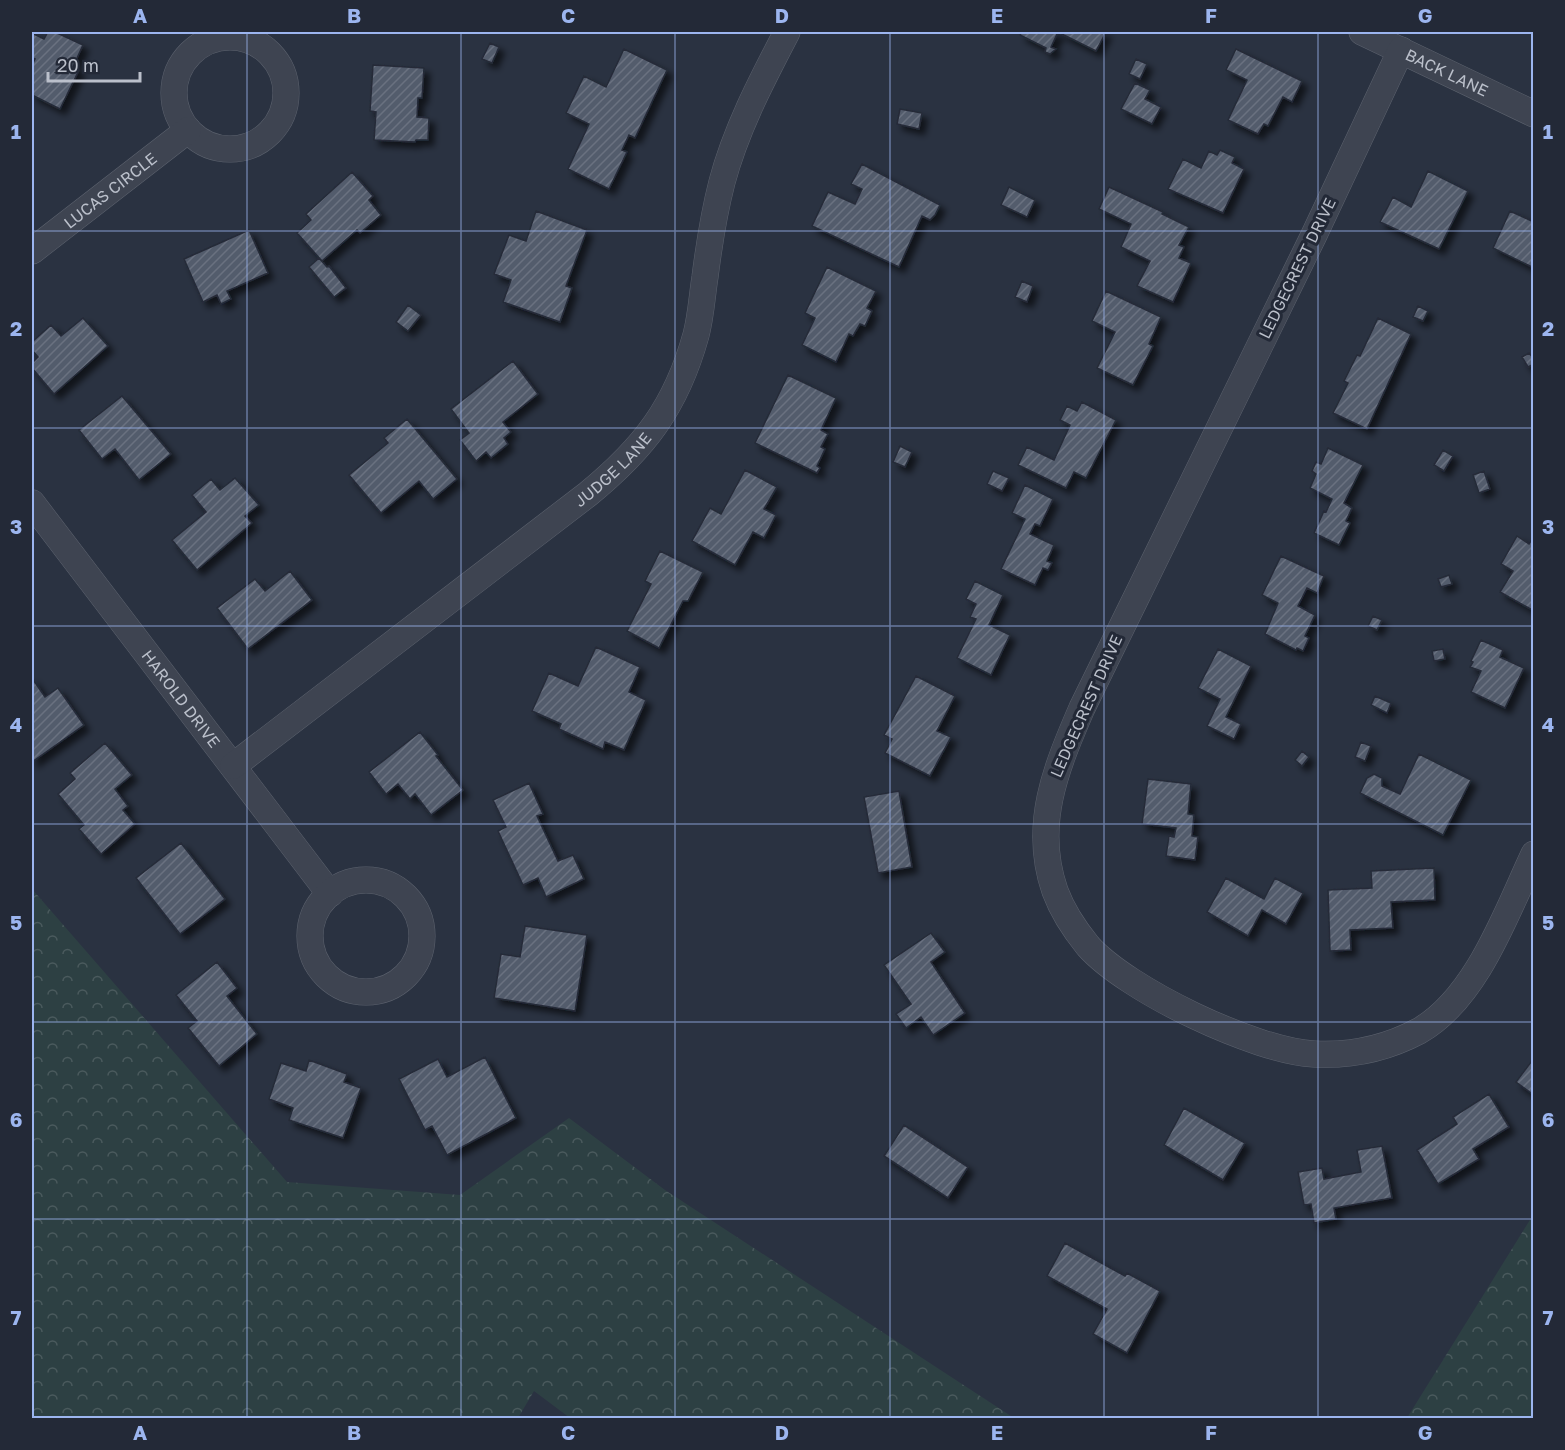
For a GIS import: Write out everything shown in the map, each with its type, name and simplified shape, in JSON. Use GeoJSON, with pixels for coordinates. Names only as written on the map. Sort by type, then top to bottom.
{"type":"FeatureCollection","features":[{"type":"Feature","properties":{"kind":"street","name":"JUDGE LANE"},"geometry":{"type":"LineString","coordinates":[[233,766],[588,494],[621,467],[648,436],[669,404],[683,373],[696,334],[714,216],[732,149],[787,32]]}},
{"type":"Feature","properties":{"kind":"street","name":"BACK LANE"},"geometry":{"type":"LineString","coordinates":[[1362,32],[1533,114]]}},
{"type":"Feature","properties":{"kind":"street"},"geometry":{"type":"LineString","coordinates":[[230,37],[251,41],[269,53],[281,70],[286,91],[279,122],[264,137],[246,147],[225,149],[204,143],[188,130],[177,111],[174,90],[179,70],[191,52],[209,41],[230,37]]}},
{"type":"Feature","properties":{"kind":"street","name":"LEDGECREST DRIVE"},"geometry":{"type":"LineString","coordinates":[[1401,50],[1314,235],[1082,708],[1052,783],[1046,822],[1048,860],[1055,891],[1068,918],[1088,946],[1112,967],[1170,1003],[1245,1038],[1278,1049],[1314,1054],[1351,1053],[1386,1045],[1420,1030],[1449,1007],[1472,979],[1533,854]]}},
{"type":"Feature","properties":{"kind":"street","name":"LUCAS CIRCLE"},"geometry":{"type":"LineString","coordinates":[[32,251],[188,130]]}},
{"type":"Feature","properties":{"kind":"street","name":"HAROLD DRIVE"},"geometry":{"type":"LineString","coordinates":[[32,503],[330,894]]}},
{"type":"Feature","properties":{"kind":"street"},"geometry":{"type":"LineString","coordinates":[[361,881],[383,883],[403,894],[417,912],[422,933],[418,956],[406,975],[387,987],[366,992],[344,987],[326,975],[314,956],[310,933],[316,912],[330,894],[339,887],[361,881]]}},
{"type":"Feature","properties":{"kind":"green space"},"geometry":{"type":"Polygon","coordinates":[[[32,889],[287,1182],[460,1195],[569,1118],[665,1190],[1014,1418],[570,1418],[534,1391],[518,1418],[32,1418],[32,889]]]}},
{"type":"Feature","properties":{"kind":"green space"},"geometry":{"type":"Polygon","coordinates":[[[1533,1215],[1533,1418],[1407,1418],[1533,1215]]]}},
{"type":"Feature","properties":{"kind":"building"},"geometry":{"type":"Polygon","coordinates":[[[48,32],[55,32],[83,45],[73,67],[79,70],[60,109],[32,95],[32,59],[34,61],[35,59],[32,58],[32,33],[44,39],[48,32]]]}},
{"type":"Feature","properties":{"kind":"building"},"geometry":{"type":"Polygon","coordinates":[[[1022,32],[1058,32],[1051,47],[1056,49],[1050,54],[1045,52],[1046,48],[1020,35],[1022,32]]]}},
{"type":"Feature","properties":{"kind":"building"},"geometry":{"type":"Polygon","coordinates":[[[1058,32],[1106,32],[1096,51],[1058,32]]]}},
{"type":"Feature","properties":{"kind":"building"},"geometry":{"type":"Polygon","coordinates":[[[490,43],[499,47],[492,63],[482,59],[490,43]]]}},
{"type":"Feature","properties":{"kind":"building"},"geometry":{"type":"Polygon","coordinates":[[[624,49],[667,70],[635,138],[629,135],[622,150],[627,152],[609,189],[568,169],[589,124],[566,113],[584,76],[606,87],[624,49]]]}},
{"type":"Feature","properties":{"kind":"building"},"geometry":{"type":"Polygon","coordinates":[[[1236,49],[1302,81],[1292,102],[1283,97],[1268,126],[1264,124],[1258,134],[1228,120],[1247,80],[1226,70],[1236,49]]]}},
{"type":"Feature","properties":{"kind":"building"},"geometry":{"type":"Polygon","coordinates":[[[1136,59],[1147,64],[1140,79],[1129,74],[1136,59]]]}},
{"type":"Feature","properties":{"kind":"building"},"geometry":{"type":"Polygon","coordinates":[[[373,65],[424,68],[422,98],[418,98],[417,117],[429,118],[428,140],[416,140],[415,142],[374,140],[376,112],[370,111],[373,65]]]}},
{"type":"Feature","properties":{"kind":"building"},"geometry":{"type":"Polygon","coordinates":[[[1135,83],[1150,90],[1145,99],[1161,107],[1152,124],[1121,109],[1135,83]]]}},
{"type":"Feature","properties":{"kind":"building"},"geometry":{"type":"Polygon","coordinates":[[[900,109],[922,113],[919,129],[897,124],[900,109]]]}},
{"type":"Feature","properties":{"kind":"building"},"geometry":{"type":"Polygon","coordinates":[[[1220,150],[1235,157],[1232,163],[1244,169],[1223,213],[1168,189],[1183,159],[1201,168],[1209,151],[1217,155],[1220,150]]]}},
{"type":"Feature","properties":{"kind":"building"},"geometry":{"type":"Polygon","coordinates":[[[862,164],[940,205],[930,220],[922,216],[899,267],[812,226],[828,192],[855,204],[862,189],[851,184],[862,164]]]}},
{"type":"Feature","properties":{"kind":"building"},"geometry":{"type":"Polygon","coordinates":[[[1428,171],[1468,191],[1439,249],[1380,222],[1393,197],[1411,207],[1428,171]]]}},
{"type":"Feature","properties":{"kind":"building"},"geometry":{"type":"Polygon","coordinates":[[[352,172],[373,196],[369,200],[381,215],[360,233],[357,230],[322,261],[297,233],[311,220],[306,214],[352,172]]]}},
{"type":"Feature","properties":{"kind":"building"},"geometry":{"type":"Polygon","coordinates":[[[1009,187],[1035,200],[1027,217],[1001,205],[1009,187]]]}},
{"type":"Feature","properties":{"kind":"building"},"geometry":{"type":"Polygon","coordinates":[[[1109,187],[1189,227],[1179,245],[1184,247],[1179,258],[1191,263],[1173,302],[1137,286],[1150,261],[1121,247],[1131,224],[1099,209],[1109,187]]]}},
{"type":"Feature","properties":{"kind":"building"},"geometry":{"type":"Polygon","coordinates":[[[536,211],[587,230],[566,286],[572,288],[560,322],[503,302],[511,280],[494,274],[509,235],[526,241],[536,211]]]}},
{"type":"Feature","properties":{"kind":"building"},"geometry":{"type":"Polygon","coordinates":[[[1510,211],[1534,222],[1532,267],[1493,248],[1510,211]]]}},
{"type":"Feature","properties":{"kind":"building"},"geometry":{"type":"Polygon","coordinates":[[[249,230],[268,273],[227,291],[231,299],[221,304],[217,295],[203,302],[184,259],[249,230]]]}},
{"type":"Feature","properties":{"kind":"building"},"geometry":{"type":"Polygon","coordinates":[[[319,258],[327,267],[329,266],[346,288],[334,297],[309,267],[319,258]]]}},
{"type":"Feature","properties":{"kind":"building"},"geometry":{"type":"Polygon","coordinates":[[[827,267],[876,291],[867,308],[872,311],[865,326],[860,324],[853,336],[849,334],[836,362],[802,345],[815,318],[805,313],[827,267]]]}},
{"type":"Feature","properties":{"kind":"building"},"geometry":{"type":"Polygon","coordinates":[[[1022,281],[1033,286],[1027,302],[1015,297],[1022,281]]]}},
{"type":"Feature","properties":{"kind":"building"},"geometry":{"type":"Polygon","coordinates":[[[1106,291],[1161,317],[1149,344],[1153,346],[1133,385],[1097,368],[1115,332],[1092,321],[1106,291]]]}},
{"type":"Feature","properties":{"kind":"building"},"geometry":{"type":"Polygon","coordinates":[[[408,305],[421,315],[408,331],[396,322],[408,305]]]}},
{"type":"Feature","properties":{"kind":"building"},"geometry":{"type":"Polygon","coordinates":[[[1418,306],[1428,311],[1423,321],[1413,317],[1418,306]]]}},
{"type":"Feature","properties":{"kind":"building"},"geometry":{"type":"Polygon","coordinates":[[[83,318],[108,346],[54,394],[32,368],[32,363],[38,357],[32,350],[32,342],[51,325],[61,336],[83,318]]]}},
{"type":"Feature","properties":{"kind":"building"},"geometry":{"type":"Polygon","coordinates":[[[1378,318],[1411,334],[1367,429],[1333,413],[1348,383],[1344,381],[1357,355],[1360,356],[1378,318]]]}},
{"type":"Feature","properties":{"kind":"building"},"geometry":{"type":"Polygon","coordinates":[[[1529,353],[1534,359],[1534,364],[1528,367],[1522,357],[1529,353]]]}},
{"type":"Feature","properties":{"kind":"building"},"geometry":{"type":"Polygon","coordinates":[[[513,361],[538,394],[503,422],[511,432],[504,438],[508,444],[491,458],[486,452],[476,461],[460,440],[469,433],[451,409],[513,361]]]}},
{"type":"Feature","properties":{"kind":"building"},"geometry":{"type":"Polygon","coordinates":[[[788,375],[836,398],[821,430],[828,434],[821,447],[825,449],[817,466],[820,468],[817,473],[755,443],[788,375]]]}},
{"type":"Feature","properties":{"kind":"building"},"geometry":{"type":"Polygon","coordinates":[[[122,396],[171,454],[139,480],[115,449],[102,459],[79,430],[122,396]]]}},
{"type":"Feature","properties":{"kind":"building"},"geometry":{"type":"Polygon","coordinates":[[[1082,402],[1116,420],[1086,478],[1074,472],[1066,488],[1018,465],[1027,447],[1054,460],[1070,425],[1060,420],[1067,406],[1077,411],[1082,402]]]}},
{"type":"Feature","properties":{"kind":"building"},"geometry":{"type":"Polygon","coordinates":[[[407,419],[457,479],[433,499],[419,481],[381,513],[349,475],[388,443],[384,438],[407,419]]]}},
{"type":"Feature","properties":{"kind":"building"},"geometry":{"type":"Polygon","coordinates":[[[900,446],[912,452],[905,467],[893,462],[900,446]]]}},
{"type":"Feature","properties":{"kind":"building"},"geometry":{"type":"Polygon","coordinates":[[[1328,448],[1363,465],[1344,503],[1352,508],[1346,521],[1350,523],[1339,545],[1314,533],[1332,499],[1310,488],[1316,474],[1312,471],[1316,462],[1321,464],[1328,448]]]}},
{"type":"Feature","properties":{"kind":"building"},"geometry":{"type":"Polygon","coordinates":[[[1443,450],[1453,456],[1444,471],[1434,465],[1443,450]]]}},
{"type":"Feature","properties":{"kind":"building"},"geometry":{"type":"Polygon","coordinates":[[[745,470],[777,487],[764,509],[776,515],[764,538],[753,532],[735,565],[692,541],[710,508],[721,514],[745,470]]]}},
{"type":"Feature","properties":{"kind":"building"},"geometry":{"type":"Polygon","coordinates":[[[993,471],[1009,478],[1002,491],[987,484],[993,471]]]}},
{"type":"Feature","properties":{"kind":"building"},"geometry":{"type":"Polygon","coordinates":[[[1484,471],[1490,489],[1479,493],[1473,475],[1484,471]]]}},
{"type":"Feature","properties":{"kind":"building"},"geometry":{"type":"Polygon","coordinates":[[[235,478],[259,505],[245,516],[252,523],[197,570],[172,540],[206,512],[192,495],[211,479],[220,490],[235,478]]]}},
{"type":"Feature","properties":{"kind":"building"},"geometry":{"type":"Polygon","coordinates":[[[1025,485],[1053,499],[1040,526],[1035,524],[1030,534],[1054,545],[1047,561],[1052,563],[1048,570],[1043,568],[1035,585],[1001,569],[1025,519],[1012,513],[1025,485]]]}},
{"type":"Feature","properties":{"kind":"building"},"geometry":{"type":"Polygon","coordinates":[[[1517,536],[1529,544],[1534,536],[1534,611],[1500,592],[1513,571],[1501,564],[1517,536]]]}},
{"type":"Feature","properties":{"kind":"building"},"geometry":{"type":"Polygon","coordinates":[[[660,551],[703,572],[688,601],[683,601],[659,648],[627,631],[651,584],[645,581],[660,551]]]}},
{"type":"Feature","properties":{"kind":"building"},"geometry":{"type":"Polygon","coordinates":[[[1281,556],[1324,576],[1317,593],[1307,588],[1298,606],[1315,615],[1305,636],[1309,638],[1303,651],[1297,648],[1296,650],[1265,634],[1278,603],[1262,595],[1281,556]]]}},
{"type":"Feature","properties":{"kind":"building"},"geometry":{"type":"Polygon","coordinates":[[[290,571],[312,600],[248,649],[217,608],[255,579],[265,591],[290,571]]]}},
{"type":"Feature","properties":{"kind":"building"},"geometry":{"type":"Polygon","coordinates":[[[1449,575],[1452,584],[1441,587],[1438,579],[1449,575]]]}},
{"type":"Feature","properties":{"kind":"building"},"geometry":{"type":"Polygon","coordinates":[[[975,581],[1003,595],[989,625],[1010,635],[991,675],[957,658],[976,619],[970,617],[976,604],[966,599],[975,581]]]}},
{"type":"Feature","properties":{"kind":"building"},"geometry":{"type":"Polygon","coordinates":[[[1373,616],[1382,620],[1377,630],[1368,626],[1373,616]]]}},
{"type":"Feature","properties":{"kind":"building"},"geometry":{"type":"Polygon","coordinates":[[[1481,640],[1503,650],[1500,657],[1524,668],[1505,708],[1471,692],[1481,671],[1470,667],[1473,662],[1471,661],[1481,640]]]}},
{"type":"Feature","properties":{"kind":"building"},"geometry":{"type":"Polygon","coordinates":[[[596,647],[640,667],[629,692],[646,700],[624,750],[605,742],[603,749],[559,729],[561,724],[532,711],[549,673],[578,686],[596,647]]]}},
{"type":"Feature","properties":{"kind":"building"},"geometry":{"type":"Polygon","coordinates":[[[1218,649],[1251,666],[1226,717],[1241,724],[1234,739],[1207,726],[1220,699],[1198,688],[1218,649]]]}},
{"type":"Feature","properties":{"kind":"building"},"geometry":{"type":"Polygon","coordinates":[[[1443,649],[1445,659],[1434,661],[1432,651],[1443,649]]]}},
{"type":"Feature","properties":{"kind":"building"},"geometry":{"type":"Polygon","coordinates":[[[916,676],[955,696],[937,731],[951,737],[930,776],[885,753],[892,739],[884,735],[916,676]]]}},
{"type":"Feature","properties":{"kind":"building"},"geometry":{"type":"Polygon","coordinates":[[[32,678],[45,697],[58,688],[84,725],[32,762],[32,678]]]}},
{"type":"Feature","properties":{"kind":"building"},"geometry":{"type":"Polygon","coordinates":[[[1375,696],[1391,703],[1387,713],[1371,705],[1375,696]]]}},
{"type":"Feature","properties":{"kind":"building"},"geometry":{"type":"Polygon","coordinates":[[[420,732],[463,790],[431,815],[415,794],[410,799],[398,784],[386,794],[369,772],[420,732]]]}},
{"type":"Feature","properties":{"kind":"building"},"geometry":{"type":"Polygon","coordinates":[[[1361,742],[1371,746],[1365,761],[1355,757],[1361,742]]]}},
{"type":"Feature","properties":{"kind":"building"},"geometry":{"type":"Polygon","coordinates":[[[105,743],[132,775],[115,789],[128,806],[123,810],[135,824],[101,854],[79,829],[84,825],[58,794],[75,779],[70,773],[105,743]]]}},
{"type":"Feature","properties":{"kind":"building"},"geometry":{"type":"Polygon","coordinates":[[[1302,751],[1309,757],[1302,766],[1295,760],[1302,751]]]}},
{"type":"Feature","properties":{"kind":"building"},"geometry":{"type":"Polygon","coordinates":[[[1419,754],[1471,780],[1443,835],[1360,793],[1367,778],[1374,774],[1382,778],[1382,786],[1400,794],[1419,754]]]}},
{"type":"Feature","properties":{"kind":"building"},"geometry":{"type":"Polygon","coordinates":[[[1148,779],[1191,784],[1188,814],[1194,815],[1192,836],[1198,837],[1195,860],[1166,856],[1169,836],[1174,837],[1176,828],[1142,824],[1148,779]]]}},
{"type":"Feature","properties":{"kind":"building"},"geometry":{"type":"Polygon","coordinates":[[[529,783],[543,814],[537,816],[558,861],[573,855],[584,879],[546,897],[538,878],[523,885],[498,831],[506,827],[493,800],[529,783]]]}},
{"type":"Feature","properties":{"kind":"building"},"geometry":{"type":"Polygon","coordinates":[[[899,791],[912,867],[878,873],[864,797],[899,791]]]}},
{"type":"Feature","properties":{"kind":"building"},"geometry":{"type":"Polygon","coordinates":[[[181,843],[225,899],[180,934],[136,878],[181,843]]]}},
{"type":"Feature","properties":{"kind":"building"},"geometry":{"type":"Polygon","coordinates":[[[1434,868],[1435,900],[1391,902],[1393,928],[1350,930],[1351,950],[1330,951],[1328,890],[1372,888],[1371,871],[1434,868]]]}},
{"type":"Feature","properties":{"kind":"building"},"geometry":{"type":"Polygon","coordinates":[[[1226,878],[1264,899],[1275,878],[1303,893],[1286,924],[1262,910],[1248,936],[1207,912],[1226,878]]]}},
{"type":"Feature","properties":{"kind":"building"},"geometry":{"type":"Polygon","coordinates":[[[525,926],[587,935],[575,1011],[494,998],[501,954],[520,957],[525,926]]]}},
{"type":"Feature","properties":{"kind":"building"},"geometry":{"type":"Polygon","coordinates":[[[931,933],[945,952],[931,962],[965,1013],[933,1035],[921,1017],[906,1028],[896,1014],[911,1004],[884,965],[931,933]]]}},
{"type":"Feature","properties":{"kind":"building"},"geometry":{"type":"Polygon","coordinates":[[[217,962],[237,988],[227,996],[257,1034],[219,1066],[188,1028],[197,1021],[176,995],[217,962]]]}},
{"type":"Feature","properties":{"kind":"building"},"geometry":{"type":"Polygon","coordinates":[[[485,1057],[516,1118],[447,1155],[432,1126],[425,1130],[399,1079],[438,1059],[447,1077],[485,1057]]]}},
{"type":"Feature","properties":{"kind":"building"},"geometry":{"type":"Polygon","coordinates":[[[1534,1058],[1534,1095],[1516,1082],[1534,1058]]]}},
{"type":"Feature","properties":{"kind":"building"},"geometry":{"type":"Polygon","coordinates":[[[309,1060],[347,1074],[344,1082],[361,1088],[343,1138],[289,1120],[293,1108],[269,1099],[281,1063],[306,1071],[309,1060]]]}},
{"type":"Feature","properties":{"kind":"building"},"geometry":{"type":"Polygon","coordinates":[[[1489,1094],[1509,1127],[1473,1149],[1479,1159],[1438,1184],[1417,1150],[1457,1124],[1453,1117],[1489,1094]]]}},
{"type":"Feature","properties":{"kind":"building"},"geometry":{"type":"Polygon","coordinates":[[[1184,1108],[1245,1143],[1223,1180],[1164,1145],[1184,1108]]]}},
{"type":"Feature","properties":{"kind":"building"},"geometry":{"type":"Polygon","coordinates":[[[904,1125],[968,1167],[948,1198],[884,1156],[904,1125]]]}},
{"type":"Feature","properties":{"kind":"building"},"geometry":{"type":"Polygon","coordinates":[[[1382,1146],[1392,1198],[1334,1208],[1336,1219],[1314,1223],[1311,1204],[1304,1205],[1298,1172],[1322,1168],[1324,1179],[1361,1172],[1357,1150],[1382,1146]]]}},
{"type":"Feature","properties":{"kind":"building"},"geometry":{"type":"Polygon","coordinates":[[[1065,1243],[1125,1276],[1127,1273],[1160,1291],[1127,1353],[1093,1334],[1107,1309],[1047,1276],[1065,1243]]]}}]}
